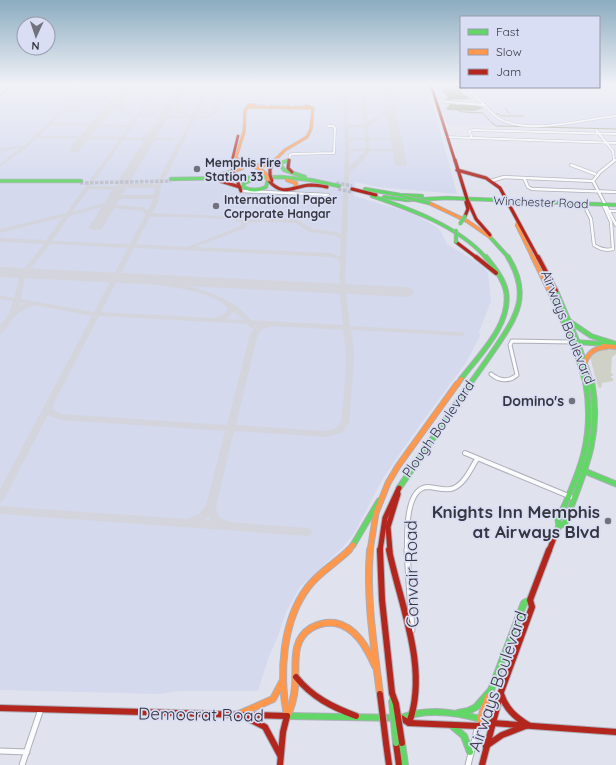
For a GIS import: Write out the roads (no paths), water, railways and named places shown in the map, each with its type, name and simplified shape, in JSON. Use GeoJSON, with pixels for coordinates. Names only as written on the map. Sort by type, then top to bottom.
{"type":"FeatureCollection","features":[{"type":"Feature","properties":{"kind":"main road"},"geometry":{"type":"LineString","coordinates":[[244,121],[245,129],[236,157],[242,163],[263,169],[269,177],[276,188],[280,190],[290,190],[296,186],[296,183],[283,178],[259,179],[247,181],[242,184],[243,187],[251,190],[260,190],[266,187],[269,177],[270,169],[277,159]]}},
{"type":"Feature","properties":{"kind":"main road"},"geometry":{"type":"LineString","coordinates":[[252,165],[267,165],[307,137],[311,129],[312,121]]}},
{"type":"Feature","properties":{"kind":"main road"},"geometry":{"type":"LineString","coordinates":[[441,121],[453,159],[472,211],[476,219],[499,245]]}},
{"type":"Feature","properties":{"kind":"main road"},"geometry":{"type":"LineString","coordinates":[[238,136],[234,172],[240,189]]}},
{"type":"Feature","properties":{"kind":"main road"},"geometry":{"type":"LineString","coordinates":[[277,159],[281,163],[289,160]]}},
{"type":"Feature","properties":{"kind":"main road"},"geometry":{"type":"LineString","coordinates":[[277,159],[278,165],[281,168],[296,174],[338,186]]}},
{"type":"Feature","properties":{"kind":"main road"},"geometry":{"type":"LineString","coordinates":[[453,159],[463,169],[471,172]]}},
{"type":"Feature","properties":{"kind":"main road"},"geometry":{"type":"LineString","coordinates":[[289,160],[288,168],[296,174]]}},
{"type":"Feature","properties":{"kind":"main road"},"geometry":{"type":"LineString","coordinates":[[204,179],[234,172],[242,168],[244,165],[242,163]]}},
{"type":"Feature","properties":{"kind":"main road"},"geometry":{"type":"LineString","coordinates":[[234,172],[242,163]]}},
{"type":"Feature","properties":{"kind":"main road","name":"Airways Boulevard"},"geometry":{"type":"LineString","coordinates":[[457,170],[471,172],[491,181],[500,188],[548,284],[575,343],[594,394],[596,414],[594,436],[574,498],[564,523],[559,526]]}},
{"type":"Feature","properties":{"kind":"main road"},"geometry":{"type":"LineString","coordinates":[[204,179],[227,172],[234,172],[259,179]]}},
{"type":"Feature","properties":{"kind":"main road"},"geometry":{"type":"LineString","coordinates":[[234,172],[248,178],[283,178],[338,186]]}},
{"type":"Feature","properties":{"kind":"main road"},"geometry":{"type":"LineString","coordinates":[[459,176],[462,173],[471,172]]}},
{"type":"Feature","properties":{"kind":"main road"},"geometry":{"type":"LineString","coordinates":[[269,177],[273,187],[281,191],[288,191],[313,185],[338,186]]}},
{"type":"Feature","properties":{"kind":"main road"},"geometry":{"type":"LineString","coordinates":[[171,180],[204,179],[229,183],[240,189]]}},
{"type":"Feature","properties":{"kind":"main road"},"geometry":{"type":"LineString","coordinates":[[0,182],[81,182]]}},
{"type":"Feature","properties":{"kind":"main road"},"geometry":{"type":"LineString","coordinates":[[352,189],[410,196],[447,198]]}},
{"type":"Feature","properties":{"kind":"main road"},"geometry":{"type":"LineString","coordinates":[[352,189],[402,206]]}},
{"type":"Feature","properties":{"kind":"main road","name":"Winchester Road"},"geometry":{"type":"LineString","coordinates":[[352,189],[372,196],[408,201],[467,199]]}},
{"type":"Feature","properties":{"kind":"main road","name":"Winchester Road"},"geometry":{"type":"LineString","coordinates":[[352,189],[398,199],[416,200],[455,198],[616,205]]}},
{"type":"Feature","properties":{"kind":"main road"},"geometry":{"type":"LineString","coordinates":[[455,198],[461,196],[464,190]]}},
{"type":"Feature","properties":{"kind":"main road","name":"Plough Boulevard"},"geometry":{"type":"LineString","coordinates":[[376,191],[429,203],[460,218],[499,245],[515,267],[520,280],[522,292],[519,309],[513,322],[403,479],[390,504],[382,529],[379,548],[386,637],[392,693],[396,704],[399,743]]}},
{"type":"Feature","properties":{"kind":"main road"},"geometry":{"type":"LineString","coordinates":[[372,196],[402,206]]}},
{"type":"Feature","properties":{"kind":"main road"},"geometry":{"type":"LineString","coordinates":[[467,199],[468,209],[456,230],[456,242],[467,253],[486,263],[501,277]]}},
{"type":"Feature","properties":{"kind":"main road"},"geometry":{"type":"LineString","coordinates":[[472,211],[472,203],[485,200]]}},
{"type":"Feature","properties":{"kind":"main road","name":"Plough Boulevard"},"geometry":{"type":"LineString","coordinates":[[389,765],[370,603],[369,562],[375,520],[384,491],[398,467],[499,326],[506,311],[507,298],[506,288],[492,262],[473,246],[427,217],[402,206]]}},
{"type":"Feature","properties":{"kind":"main road","name":"Airways Boulevard"},"geometry":{"type":"LineString","coordinates":[[518,223],[521,224],[553,284],[568,319],[575,343],[585,362],[587,373]]}},
{"type":"Feature","properties":{"kind":"main road"},"geometry":{"type":"LineString","coordinates":[[568,319],[578,329],[591,336],[616,345]]}},
{"type":"Feature","properties":{"kind":"main road"},"geometry":{"type":"LineString","coordinates":[[575,343],[616,345]]}},
{"type":"Feature","properties":{"kind":"main road"},"geometry":{"type":"LineString","coordinates":[[575,343],[608,347]]}},
{"type":"Feature","properties":{"kind":"main road"},"geometry":{"type":"LineString","coordinates":[[585,362],[587,354],[591,351],[616,345]]}},
{"type":"Feature","properties":{"kind":"main road"},"geometry":{"type":"LineString","coordinates":[[582,470],[616,484]]}},
{"type":"Feature","properties":{"kind":"main road","name":"Airways Boulevard"},"geometry":{"type":"LineString","coordinates":[[482,765],[501,692],[532,607],[530,600],[559,526],[558,520],[582,470]]}},
{"type":"Feature","properties":{"kind":"main road"},"geometry":{"type":"LineString","coordinates":[[403,479],[393,508],[388,531],[389,549],[401,592],[412,651]]}},
{"type":"Feature","properties":{"kind":"main road"},"geometry":{"type":"LineString","coordinates":[[287,716],[282,703],[282,681],[288,635],[293,613],[303,594],[316,578],[344,555],[354,543],[384,491]]}},
{"type":"Feature","properties":{"kind":"main road","name":"Airways Boulevard"},"geometry":{"type":"LineString","coordinates":[[478,726],[524,603],[530,600]]}},
{"type":"Feature","properties":{"kind":"main road"},"geometry":{"type":"LineString","coordinates":[[280,765],[280,755],[287,716],[293,704],[296,676],[295,659],[298,641],[305,631],[316,625],[327,623],[338,624],[350,630],[362,640],[370,653],[378,673]]}},
{"type":"Feature","properties":{"kind":"main road","name":"Convair Road"},"geometry":{"type":"LineString","coordinates":[[412,651],[416,706],[415,713]]}},
{"type":"Feature","properties":{"kind":"main road"},"geometry":{"type":"LineString","coordinates":[[296,676],[303,689],[320,701],[359,717]]}},
{"type":"Feature","properties":{"kind":"main road"},"geometry":{"type":"LineString","coordinates":[[239,714],[260,706],[272,699],[282,681]]}},
{"type":"Feature","properties":{"kind":"main road"},"geometry":{"type":"LineString","coordinates":[[451,714],[468,711],[476,707],[491,690]]}},
{"type":"Feature","properties":{"kind":"main road"},"geometry":{"type":"LineString","coordinates":[[501,692],[506,709],[528,725]]}},
{"type":"Feature","properties":{"kind":"main road","name":"Democrat Road"},"geometry":{"type":"LineString","coordinates":[[0,708],[132,713],[401,718],[415,713],[451,714],[481,718],[492,723]]}},
{"type":"Feature","properties":{"kind":"main road"},"geometry":{"type":"LineString","coordinates":[[401,718],[409,723],[415,713]]}},
{"type":"Feature","properties":{"kind":"main road"},"geometry":{"type":"LineString","coordinates":[[239,714],[265,727],[280,755]]}},
{"type":"Feature","properties":{"kind":"main road","name":"Democrat Road"},"geometry":{"type":"LineString","coordinates":[[409,723],[478,726],[492,723],[616,732]]}},
{"type":"Feature","properties":{"kind":"main road"},"geometry":{"type":"LineString","coordinates":[[451,724],[464,735],[469,744],[470,752]]}},
{"type":"Feature","properties":{"kind":"main road"},"geometry":{"type":"LineString","coordinates":[[486,746],[502,735],[528,725]]}},
{"type":"Feature","properties":{"kind":"main road"},"geometry":{"type":"LineString","coordinates":[[399,743],[399,765]]}},
{"type":"Feature","properties":{"kind":"main road"},"geometry":{"type":"LineString","coordinates":[[399,743],[405,765]]}},
{"type":"Feature","properties":{"kind":"street"},"geometry":{"type":"LineString","coordinates":[[506,121],[522,125],[560,124],[577,121]]}},
{"type":"Feature","properties":{"kind":"street"},"geometry":{"type":"LineString","coordinates":[[289,160],[290,155],[293,154],[334,153],[335,127],[328,126]]}},
{"type":"Feature","properties":{"kind":"street"},"geometry":{"type":"LineString","coordinates":[[472,138],[471,130],[616,134]]}},
{"type":"Feature","properties":{"kind":"street"},"geometry":{"type":"LineString","coordinates":[[592,180],[595,174],[615,160],[614,151],[596,130]]}},
{"type":"Feature","properties":{"kind":"street"},"geometry":{"type":"LineString","coordinates":[[525,132],[530,140]]}},
{"type":"Feature","properties":{"kind":"street"},"geometry":{"type":"LineString","coordinates":[[446,137],[616,143]]}},
{"type":"Feature","properties":{"kind":"street"},"geometry":{"type":"LineString","coordinates":[[571,165],[595,174]]}},
{"type":"Feature","properties":{"kind":"street"},"geometry":{"type":"LineString","coordinates":[[491,181],[504,177],[592,180]]}},
{"type":"Feature","properties":{"kind":"street"},"geometry":{"type":"LineString","coordinates":[[524,178],[528,187],[532,189],[616,192]]}},
{"type":"Feature","properties":{"kind":"street"},"geometry":{"type":"LineString","coordinates":[[592,180],[610,211],[616,225]]}},
{"type":"Feature","properties":{"kind":"street"},"geometry":{"type":"LineString","coordinates":[[240,189],[328,195],[328,198]]}},
{"type":"Feature","properties":{"kind":"street"},"geometry":{"type":"LineString","coordinates":[[583,203],[591,219],[594,246],[606,250],[612,250],[611,222],[605,204]]}},
{"type":"Feature","properties":{"kind":"street"},"geometry":{"type":"LineString","coordinates":[[610,211],[616,211]]}},
{"type":"Feature","properties":{"kind":"street"},"geometry":{"type":"LineString","coordinates":[[491,374],[500,379],[514,378],[517,375],[511,348],[512,341],[575,343]]}},
{"type":"Feature","properties":{"kind":"street"},"geometry":{"type":"LineString","coordinates":[[465,453],[574,498]]}},
{"type":"Feature","properties":{"kind":"street","name":"Convair Road"},"geometry":{"type":"LineString","coordinates":[[412,651],[407,539],[408,520],[414,496],[420,489],[429,487],[453,489],[459,485],[477,459]]}},
{"type":"Feature","properties":{"kind":"street"},"geometry":{"type":"LineString","coordinates":[[512,634],[521,639]]}},
{"type":"Feature","properties":{"kind":"street"},"geometry":{"type":"LineString","coordinates":[[22,765],[41,709]]}},
{"type":"Feature","properties":{"kind":"street","name":"Airways Boulevard"},"geometry":{"type":"LineString","coordinates":[[468,765],[470,752],[478,726]]}},
{"type":"Feature","properties":{"kind":"street"},"geometry":{"type":"LineString","coordinates":[[0,751],[27,752]]}},
{"type":"Feature","properties":{"kind":"waterway"},"geometry":{"type":"LineString","coordinates":[[491,122],[496,126],[616,129]]}},
{"type":"Feature","properties":{"kind":"tunnel"},"geometry":{"type":"LineString","coordinates":[[80,183],[171,181]]}},
{"type":"Feature","properties":{"kind":"tunnel"},"geometry":{"type":"LineString","coordinates":[[336,183],[352,186]]}},
{"type":"Feature","properties":{"kind":"tunnel"},"geometry":{"type":"LineString","coordinates":[[338,189],[352,192]]}},
{"type":"Feature","properties":{"kind":"place","name":"Memphis Fire Station 33"},"geometry":{"type":"Point","coordinates":[197,169]}},
{"type":"Feature","properties":{"kind":"place","name":"International Paper Corporate Hangar"},"geometry":{"type":"Point","coordinates":[216,206]}},
{"type":"Feature","properties":{"kind":"place","name":"Domino's"},"geometry":{"type":"Point","coordinates":[572,401]}},
{"type":"Feature","properties":{"kind":"place","name":"Knights Inn Memphis at Airways Blvd"},"geometry":{"type":"Point","coordinates":[608,521]}}]}
